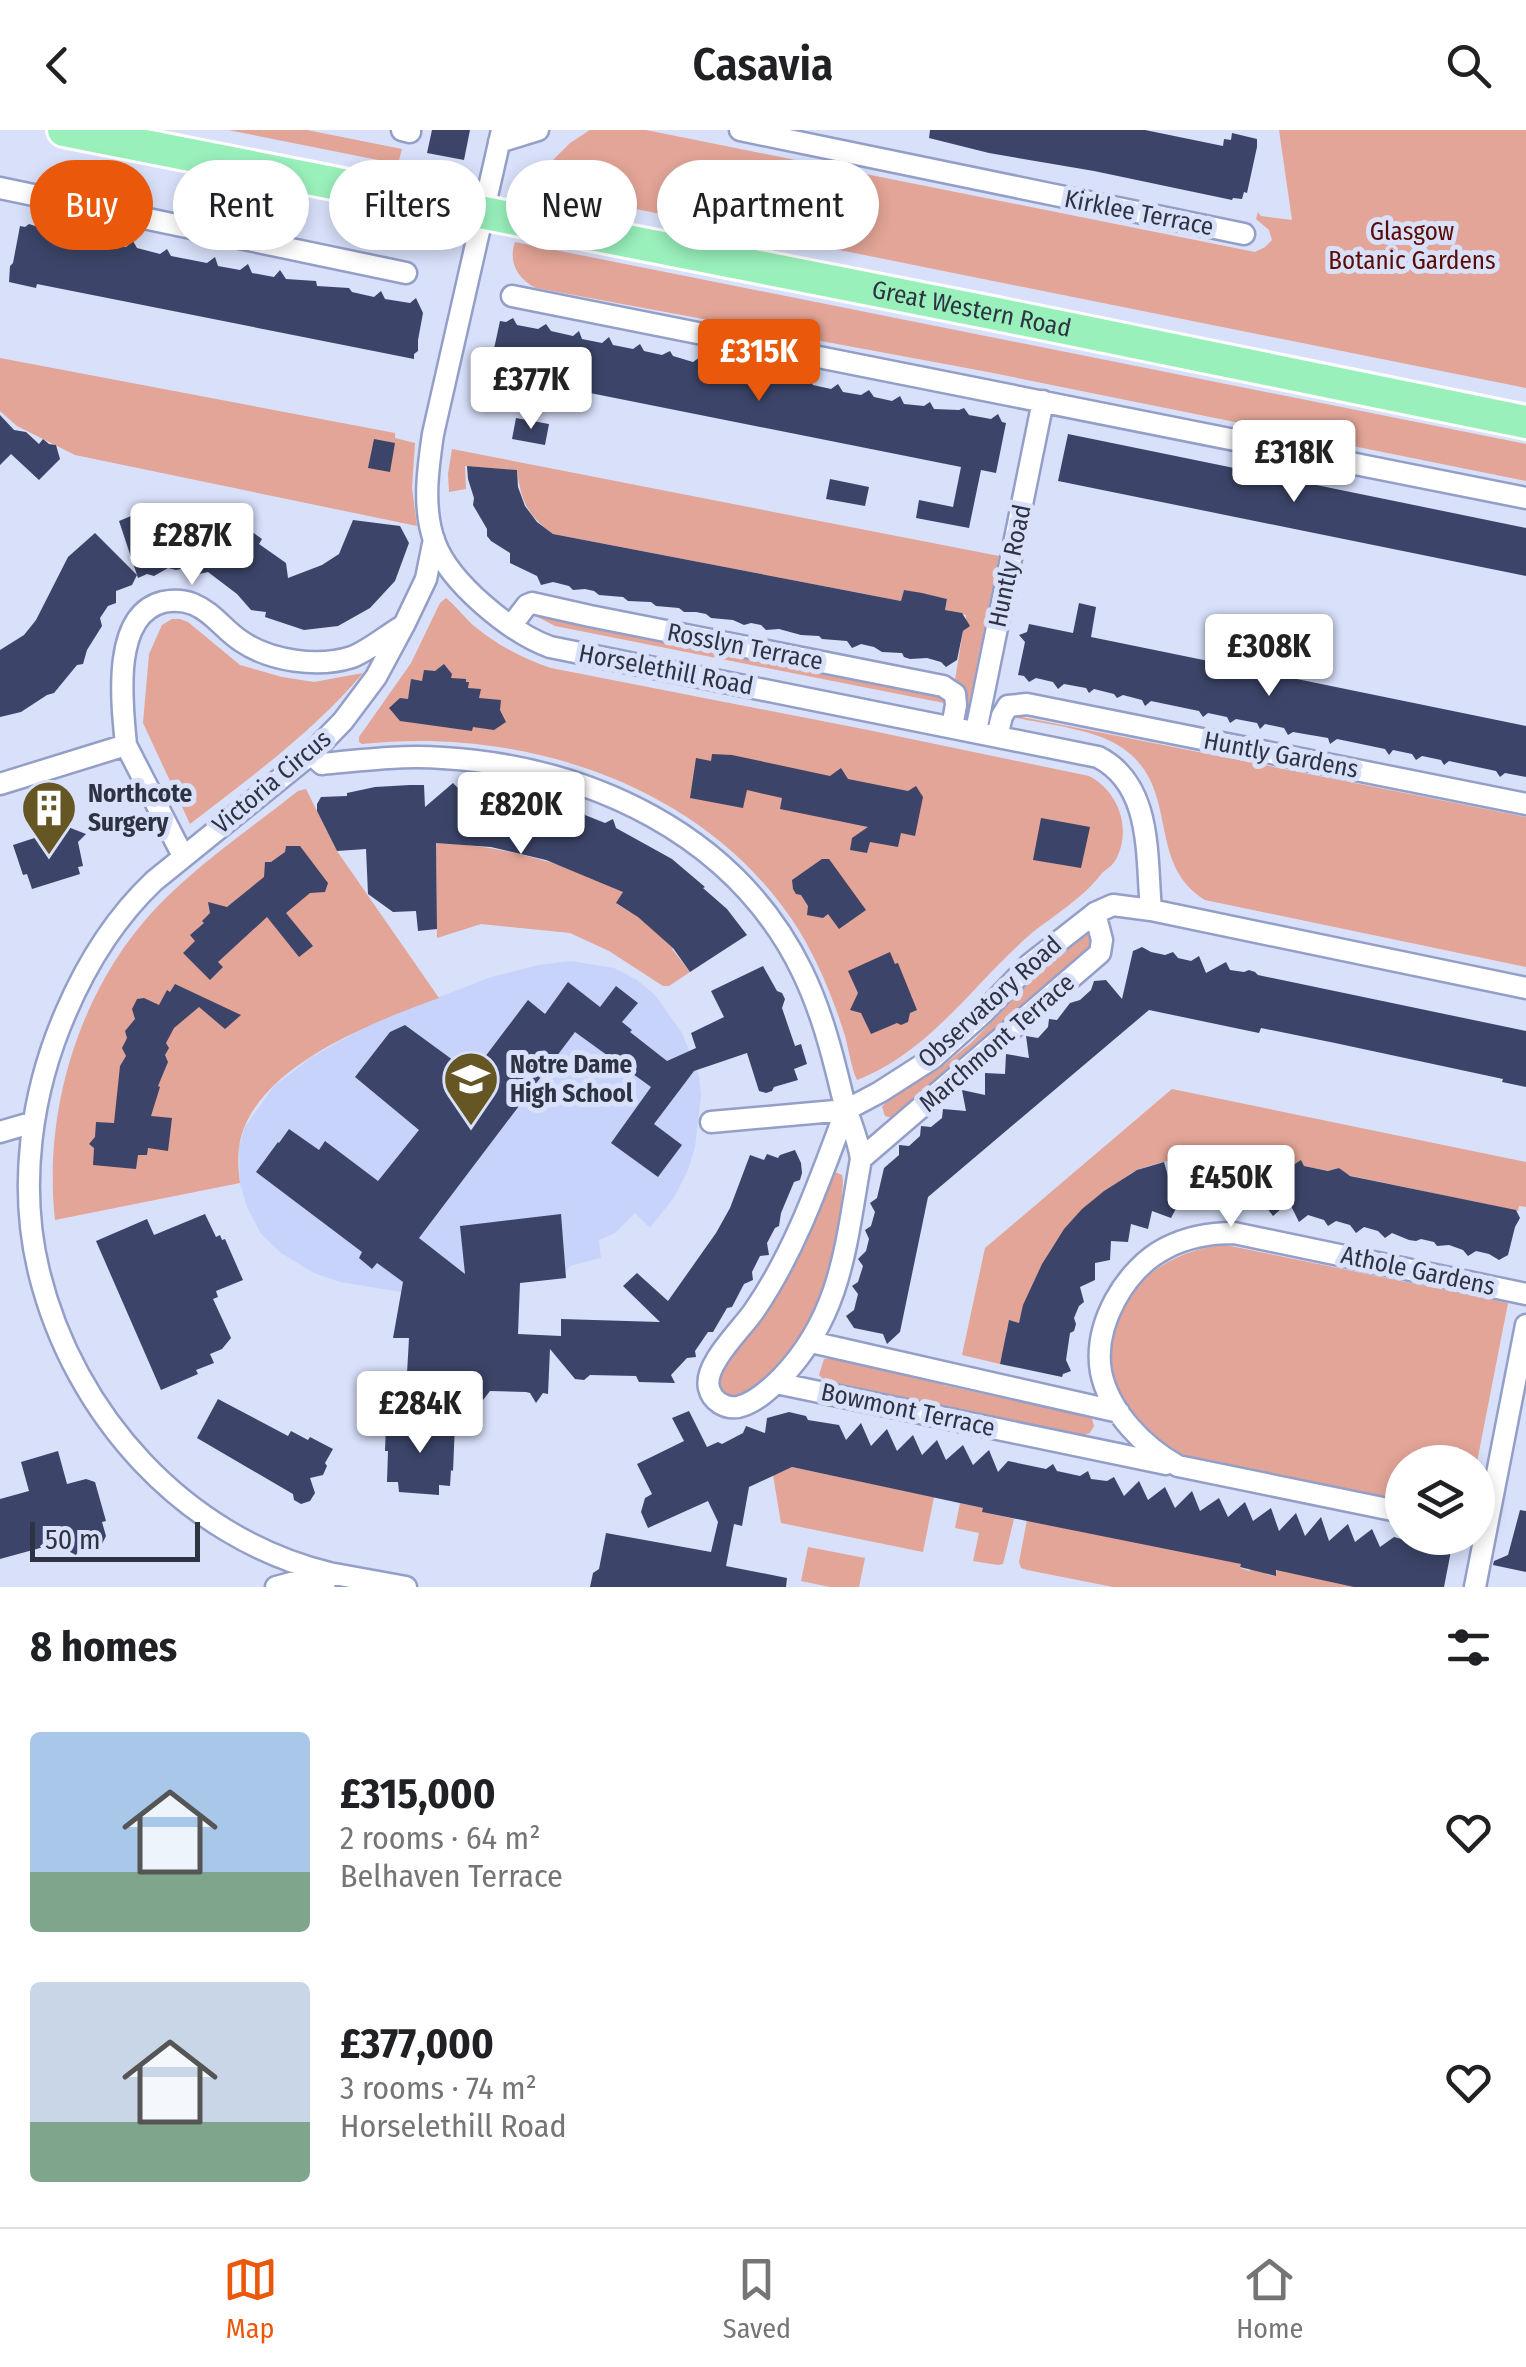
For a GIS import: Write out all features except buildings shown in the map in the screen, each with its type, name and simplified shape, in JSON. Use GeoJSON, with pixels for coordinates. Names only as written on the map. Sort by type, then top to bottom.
{"type":"FeatureCollection","features":[{"type":"Feature","properties":{"kind":"main road","name":"Great Western Road"},"geometry":{"type":"LineString","coordinates":[[64,130],[329,183]]}},
{"type":"Feature","properties":{"kind":"main road","name":"Great Western Road"},"geometry":{"type":"LineString","coordinates":[[486,214],[1526,422]]}},
{"type":"Feature","properties":{"kind":"street"},"geometry":{"type":"LineString","coordinates":[[500,136],[538,130]]}},
{"type":"Feature","properties":{"kind":"street","name":"Kirklee Terrace"},"geometry":{"type":"LineString","coordinates":[[740,130],[1244,234]]}},
{"type":"Feature","properties":{"kind":"street","name":"Horselethill Road"},"geometry":{"type":"LineString","coordinates":[[486,196],[500,136]]}},
{"type":"Feature","properties":{"kind":"street"},"geometry":{"type":"LineString","coordinates":[[0,188],[406,273]]}},
{"type":"Feature","properties":{"kind":"street","name":"Horselethill Road"},"geometry":{"type":"LineString","coordinates":[[474,250],[428,469],[434,539],[451,570],[466,587],[511,626],[556,648],[1098,757],[1124,776],[1133,790],[1143,821],[1150,910]]}},
{"type":"Feature","properties":{"kind":"street"},"geometry":{"type":"LineString","coordinates":[[512,296],[1526,498]]}},
{"type":"Feature","properties":{"kind":"street","name":"Huntly Road"},"geometry":{"type":"LineString","coordinates":[[976,731],[1043,401]]}},
{"type":"Feature","properties":{"kind":"street","name":"Victoria Circus"},"geometry":{"type":"LineString","coordinates":[[406,1587],[339,1582],[263,1551],[184,1502],[138,1458],[91,1396],[60,1336],[38,1269],[29,1203],[34,1122],[50,1050],[101,945],[136,898],[310,754],[343,721],[406,624],[426,579],[434,539]]}},
{"type":"Feature","properties":{"kind":"street"},"geometry":{"type":"LineString","coordinates":[[183,856],[126,745],[122,704],[126,646],[143,611],[170,601],[196,605],[247,645],[264,653],[305,661],[351,657],[406,624]]}},
{"type":"Feature","properties":{"kind":"street","name":"Rosslyn Terrace"},"geometry":{"type":"LineString","coordinates":[[511,626],[532,603],[943,686],[955,694],[952,727]]}},
{"type":"Feature","properties":{"kind":"street","name":"Huntly Gardens"},"geometry":{"type":"LineString","coordinates":[[998,736],[1008,706],[1027,704],[1526,804]]}},
{"type":"Feature","properties":{"kind":"street"},"geometry":{"type":"LineString","coordinates":[[0,784],[126,745]]}},
{"type":"Feature","properties":{"kind":"street"},"geometry":{"type":"LineString","coordinates":[[310,754],[322,764],[422,757],[507,765],[598,789],[675,828],[718,862],[764,910],[787,944],[822,1018],[861,1159],[842,1268],[824,1320],[776,1383],[752,1401],[728,1407],[715,1400],[708,1380],[716,1361],[760,1302],[788,1252],[846,1110]]}},
{"type":"Feature","properties":{"kind":"street"},"geometry":{"type":"LineString","coordinates":[[1095,913],[1113,905],[1150,910],[1526,988]]}},
{"type":"Feature","properties":{"kind":"street","name":"Observatory Road"},"geometry":{"type":"LineString","coordinates":[[711,1122],[846,1110],[880,1092],[933,1058],[1030,964],[1095,913]]}},
{"type":"Feature","properties":{"kind":"street","name":"Marchmont Terrace"},"geometry":{"type":"LineString","coordinates":[[861,1159],[1100,953],[1102,940],[1095,913]]}},
{"type":"Feature","properties":{"kind":"street"},"geometry":{"type":"LineString","coordinates":[[0,1132],[34,1122]]}},
{"type":"Feature","properties":{"kind":"street","name":"Athole Gardens"},"geometry":{"type":"LineString","coordinates":[[1178,1466],[1154,1450],[1118,1412],[1105,1386],[1100,1351],[1112,1308],[1129,1280],[1165,1248],[1194,1238],[1234,1233],[1526,1294]]}},
{"type":"Feature","properties":{"kind":"street"},"geometry":{"type":"LineString","coordinates":[[1495,1468],[1526,1325]]}},
{"type":"Feature","properties":{"kind":"street"},"geometry":{"type":"LineString","coordinates":[[811,1342],[1118,1412]]}},
{"type":"Feature","properties":{"kind":"street","name":"Bowmont Terrace"},"geometry":{"type":"LineString","coordinates":[[776,1383],[1040,1437]]}},
{"type":"Feature","properties":{"kind":"street","name":"Athole Gardens"},"geometry":{"type":"LineString","coordinates":[[1040,1437],[1385,1509]]}},
{"type":"Feature","properties":{"kind":"street"},"geometry":{"type":"LineString","coordinates":[[1476,1587],[1479,1555]]}},
{"type":"Feature","properties":{"kind":"street"},"geometry":{"type":"LineString","coordinates":[[276,1587],[339,1582]]}},
{"type":"Feature","properties":{"kind":"shaded area","name":"Notre Dame High School"},"geometry":{"type":"Polygon","coordinates":[[[571,961],[614,968],[655,995],[682,1033],[699,1076],[701,1095],[695,1147],[688,1170],[675,1196],[650,1228],[635,1213],[615,1233],[599,1240],[601,1258],[570,1266],[566,1278],[401,1292],[340,1282],[314,1273],[281,1253],[261,1234],[240,1183],[239,1147],[245,1127],[274,1086],[312,1057],[370,1024],[491,977],[571,961]]]}},
{"type":"Feature","properties":{"kind":"green space"},"geometry":{"type":"Polygon","coordinates":[[[228,130],[307,130],[402,149],[399,160],[378,160],[228,130]]]}},
{"type":"Feature","properties":{"kind":"green space"},"geometry":{"type":"Polygon","coordinates":[[[590,130],[646,130],[796,160],[657,160],[657,213],[637,209],[637,160],[553,160],[590,130]]]}},
{"type":"Feature","properties":{"kind":"green space","name":"Glasgow Botanic Gardens"},"geometry":{"type":"Polygon","coordinates":[[[1279,130],[1526,130],[1526,388],[839,250],[879,250],[879,177],[1255,252],[1272,240],[1269,230],[1256,219],[1258,212],[1261,216],[1292,220],[1279,130]]]}},
{"type":"Feature","properties":{"kind":"green space"},"geometry":{"type":"Polygon","coordinates":[[[514,250],[555,250],[1526,444],[1526,481],[988,372],[536,288],[516,269],[514,250]]]}},
{"type":"Feature","properties":{"kind":"green space"},"geometry":{"type":"Polygon","coordinates":[[[0,358],[395,433],[395,438],[415,443],[412,488],[417,526],[75,455],[17,426],[0,411],[0,358]]]}},
{"type":"Feature","properties":{"kind":"green space"},"geometry":{"type":"Polygon","coordinates":[[[452,449],[999,556],[968,708],[964,706],[963,688],[955,680],[966,615],[945,610],[947,599],[904,590],[901,601],[553,534],[527,507],[517,470],[465,466],[466,489],[449,492],[452,449]]]}},
{"type":"Feature","properties":{"kind":"green space"},"geometry":{"type":"Polygon","coordinates":[[[446,598],[492,639],[551,668],[1089,776],[1107,790],[1119,810],[1123,832],[1118,855],[1088,889],[1011,952],[930,1033],[884,1067],[857,1080],[831,996],[800,932],[762,881],[717,838],[665,804],[608,776],[548,757],[487,745],[359,742],[411,663],[446,598]]]}},
{"type":"Feature","properties":{"kind":"green space"},"geometry":{"type":"Polygon","coordinates":[[[530,613],[941,694],[949,704],[555,626],[530,613]]]}},
{"type":"Feature","properties":{"kind":"green space"},"geometry":{"type":"Polygon","coordinates":[[[172,619],[188,622],[240,665],[282,677],[314,682],[363,673],[302,734],[190,824],[143,723],[149,654],[162,625],[172,619]]]}},
{"type":"Feature","properties":{"kind":"green space"},"geometry":{"type":"Polygon","coordinates":[[[1012,715],[1526,817],[1526,967],[1205,900],[1186,884],[1175,865],[1158,800],[1137,760],[1116,744],[1093,734],[1012,715]]]}},
{"type":"Feature","properties":{"kind":"green space"},"geometry":{"type":"Polygon","coordinates":[[[306,789],[337,851],[439,998],[384,1019],[324,1049],[272,1088],[253,1111],[241,1137],[240,1183],[55,1220],[55,1136],[61,1095],[87,1014],[106,976],[129,940],[172,892],[243,833],[306,789]]]}},
{"type":"Feature","properties":{"kind":"green space"},"geometry":{"type":"Polygon","coordinates":[[[436,843],[509,852],[626,887],[617,904],[630,912],[640,896],[652,929],[688,937],[672,949],[690,972],[663,986],[609,951],[570,933],[481,924],[437,938],[436,843]]]}},
{"type":"Feature","properties":{"kind":"green space"},"geometry":{"type":"Polygon","coordinates":[[[1091,933],[1093,948],[896,1119],[885,1116],[882,1107],[886,1102],[971,1043],[1043,968],[1084,934],[1091,933]]]}},
{"type":"Feature","properties":{"kind":"green space"},"geometry":{"type":"Polygon","coordinates":[[[1172,1089],[1526,1162],[1526,1207],[1519,1206],[1518,1211],[1347,1175],[1339,1168],[1329,1171],[1269,1157],[1220,1153],[1158,1163],[1135,1171],[1101,1194],[1069,1224],[1035,1280],[1019,1323],[1009,1321],[1006,1332],[1017,1334],[1012,1356],[1002,1355],[1000,1364],[962,1355],[985,1248],[1172,1089]]]}},
{"type":"Feature","properties":{"kind":"green space"},"geometry":{"type":"Polygon","coordinates":[[[835,1172],[842,1175],[843,1181],[837,1237],[814,1315],[783,1360],[746,1391],[728,1397],[719,1388],[719,1376],[766,1310],[835,1172]]]}},
{"type":"Feature","properties":{"kind":"green space"},"geometry":{"type":"Polygon","coordinates":[[[1226,1245],[1508,1303],[1480,1445],[1385,1445],[1385,1497],[1184,1455],[1158,1438],[1123,1401],[1115,1386],[1108,1355],[1111,1332],[1130,1294],[1145,1278],[1163,1265],[1204,1248],[1226,1245]]]}},
{"type":"Feature","properties":{"kind":"green space"},"geometry":{"type":"Polygon","coordinates":[[[834,1358],[1086,1416],[1094,1426],[1083,1435],[825,1381],[819,1375],[824,1359],[834,1358]]]}},
{"type":"Feature","properties":{"kind":"green space"},"geometry":{"type":"Polygon","coordinates":[[[792,1467],[934,1497],[923,1552],[781,1523],[773,1475],[792,1467]]]}},
{"type":"Feature","properties":{"kind":"green space"},"geometry":{"type":"Polygon","coordinates":[[[960,1503],[1014,1519],[1003,1564],[973,1561],[979,1533],[955,1528],[960,1503]]]}},
{"type":"Feature","properties":{"kind":"green space"},"geometry":{"type":"Polygon","coordinates":[[[1027,1520],[1241,1563],[1240,1568],[1250,1571],[1252,1565],[1275,1576],[1277,1570],[1363,1587],[1113,1587],[1027,1570],[1019,1562],[1027,1520]]]}},
{"type":"Feature","properties":{"kind":"green space"},"geometry":{"type":"Polygon","coordinates":[[[808,1547],[865,1558],[859,1587],[801,1581],[808,1547]]]}},
{"type":"Feature","properties":{"kind":"place","name":"Northcote Surgery"},"geometry":{"type":"Point","coordinates":[49,857]}},
{"type":"Feature","properties":{"kind":"place","name":"Notre Dame High School"},"geometry":{"type":"Point","coordinates":[471,1128]}}]}
